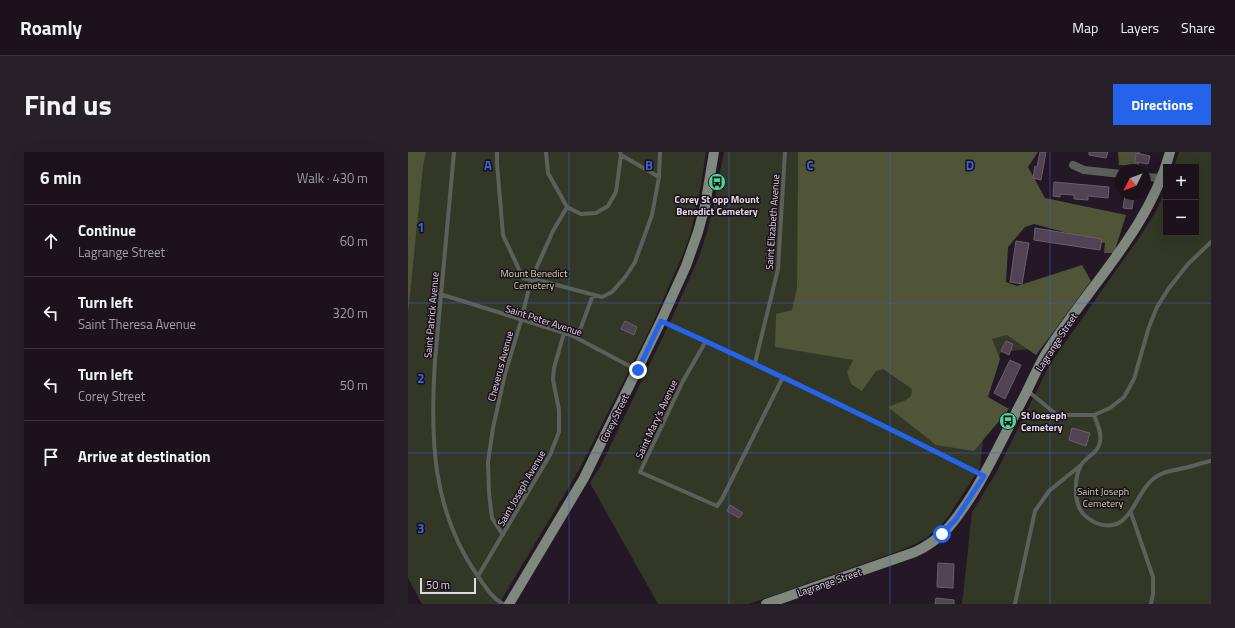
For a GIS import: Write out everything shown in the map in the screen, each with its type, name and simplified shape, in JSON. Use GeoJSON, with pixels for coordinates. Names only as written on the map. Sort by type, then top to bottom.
{"type":"FeatureCollection","features":[{"type":"Feature","properties":{"kind":"main road","name":"Corey Street"},"geometry":{"type":"LineString","coordinates":[[509,604],[584,478],[638,370],[686,266],[697,237],[705,206],[714,152]]}},
{"type":"Feature","properties":{"kind":"main road","name":"Lagrange Street"},"geometry":{"type":"LineString","coordinates":[[766,604],[905,556],[925,547],[950,527],[984,476],[1014,415],[1049,350],[1140,221],[1153,198],[1170,152]]}},
{"type":"Feature","properties":{"kind":"street"},"geometry":{"type":"LineString","coordinates":[[1073,165],[1084,170],[1115,173]]}},
{"type":"Feature","properties":{"kind":"street"},"geometry":{"type":"LineString","coordinates":[[1151,177],[1161,178]]}},
{"type":"Feature","properties":{"kind":"lane","name":"Saint Patrick Avenue"},"geometry":{"type":"LineString","coordinates":[[454,152],[440,294],[433,392],[433,429],[436,466],[442,501],[455,538],[467,561],[492,595],[503,604]]}},
{"type":"Feature","properties":{"kind":"lane"},"geometry":{"type":"LineString","coordinates":[[497,152],[502,235],[523,278],[538,280],[602,297],[612,292],[636,262],[652,215],[659,177],[660,152]]}},
{"type":"Feature","properties":{"kind":"lane"},"geometry":{"type":"LineString","coordinates":[[546,152],[548,173],[567,207],[581,214],[596,213],[608,206],[616,192],[620,154],[659,177]]}},
{"type":"Feature","properties":{"kind":"lane","name":"Saint Elizabeth Avenue"},"geometry":{"type":"LineString","coordinates":[[755,363],[778,269],[785,152]]}},
{"type":"Feature","properties":{"kind":"lane","name":"Cheverus Avenue"},"geometry":{"type":"LineString","coordinates":[[503,535],[492,518],[489,493],[488,462],[493,428],[505,374],[522,320],[531,280],[553,231],[567,207]]}},
{"type":"Feature","properties":{"kind":"lane"},"geometry":{"type":"LineString","coordinates":[[1014,415],[1094,415],[1110,408],[1124,397],[1134,379],[1148,327],[1157,307],[1169,288],[1188,264],[1211,242]]}},
{"type":"Feature","properties":{"kind":"lane","name":"Saint Peter Avenue"},"geometry":{"type":"LineString","coordinates":[[440,294],[564,333],[577,338],[638,370]]}},
{"type":"Feature","properties":{"kind":"lane"},"geometry":{"type":"LineString","coordinates":[[577,338],[593,295]]}},
{"type":"Feature","properties":{"kind":"lane"},"geometry":{"type":"LineString","coordinates":[[661,321],[755,363],[984,476]]}},
{"type":"Feature","properties":{"kind":"lane","name":"Saint Joseph Avenue"},"geometry":{"type":"LineString","coordinates":[[478,576],[550,455],[559,432],[560,410],[553,380],[554,368],[564,333]]}},
{"type":"Feature","properties":{"kind":"lane","name":"Saint Mary's Avenue"},"geometry":{"type":"LineString","coordinates":[[706,341],[682,381],[640,472],[717,506],[722,500],[783,377]]}},
{"type":"Feature","properties":{"kind":"lane"},"geometry":{"type":"LineString","coordinates":[[1027,390],[1057,415]]}},
{"type":"Feature","properties":{"kind":"lane"},"geometry":{"type":"LineString","coordinates":[[1015,604],[1035,511],[1049,491],[1097,450],[1100,442],[1100,434],[1094,415]]}},
{"type":"Feature","properties":{"kind":"lane"},"geometry":{"type":"LineString","coordinates":[[1081,465],[1077,478],[1076,501],[1080,510],[1087,519],[1098,524],[1111,525],[1120,522],[1131,513],[1144,488],[1152,479],[1162,473],[1211,461]]}},
{"type":"Feature","properties":{"kind":"lane"},"geometry":{"type":"LineString","coordinates":[[1131,513],[1153,577],[1153,594],[1151,604]]}},
{"type":"Feature","properties":{"kind":"green space","name":"Mount Benedict Cemetery"},"geometry":{"type":"Polygon","coordinates":[[[408,152],[706,152],[691,232],[684,252],[651,327],[579,470],[499,604],[422,604],[408,578],[408,152]]]}},
{"type":"Feature","properties":{"kind":"green space"},"geometry":{"type":"Polygon","coordinates":[[[408,152],[426,152],[423,166],[408,314],[408,152]]]}},
{"type":"Feature","properties":{"kind":"green space"},"geometry":{"type":"Polygon","coordinates":[[[724,152],[1021,152],[998,310],[1070,307],[1056,329],[1041,348],[1000,353],[999,363],[988,391],[980,468],[948,517],[926,538],[899,551],[749,604],[658,604],[590,483],[601,465],[671,320],[699,257],[713,209],[724,152]]]}},
{"type":"Feature","properties":{"kind":"green space"},"geometry":{"type":"Polygon","coordinates":[[[798,152],[1038,152],[1028,167],[1045,198],[1126,215],[1114,253],[1104,253],[1105,243],[1034,224],[1025,227],[1008,247],[1006,282],[1017,286],[1082,265],[1091,281],[1036,355],[1007,335],[992,339],[1000,359],[988,397],[1009,409],[974,451],[936,445],[888,407],[906,400],[911,396],[912,389],[883,369],[876,371],[862,391],[851,384],[847,372],[853,360],[775,347],[776,314],[792,310],[797,288],[798,152]]]}},
{"type":"Feature","properties":{"kind":"green space"},"geometry":{"type":"Polygon","coordinates":[[[1118,152],[1140,152],[1139,164],[1119,164],[1118,152]]]}},
{"type":"Feature","properties":{"kind":"green space","name":"Saint Joseph Cemetery"},"geometry":{"type":"Polygon","coordinates":[[[1179,152],[1211,152],[1211,604],[962,604],[972,512],[996,473],[1050,364],[1143,232],[1156,211],[1163,196],[1163,236],[1199,236],[1199,164],[1175,164],[1179,152]]]}},
{"type":"Feature","properties":{"kind":"building"},"geometry":{"type":"Polygon","coordinates":[[[1040,152],[1046,152],[1041,180],[1033,178],[1040,152]]]}},
{"type":"Feature","properties":{"kind":"building"},"geometry":{"type":"Polygon","coordinates":[[[1089,152],[1108,152],[1106,158],[1089,155],[1089,152]]]}},
{"type":"Feature","properties":{"kind":"building"},"geometry":{"type":"Polygon","coordinates":[[[1136,153],[1150,156],[1148,164],[1135,162],[1136,153]]]}},
{"type":"Feature","properties":{"kind":"building"},"geometry":{"type":"Polygon","coordinates":[[[1054,182],[1109,187],[1108,198],[1088,196],[1088,200],[1074,199],[1074,195],[1060,194],[1060,197],[1053,196],[1054,182]]]}},
{"type":"Feature","properties":{"kind":"building"},"geometry":{"type":"Polygon","coordinates":[[[1124,200],[1133,200],[1132,209],[1123,208],[1124,200]]]}},
{"type":"Feature","properties":{"kind":"building"},"geometry":{"type":"Polygon","coordinates":[[[1035,228],[1102,239],[1100,250],[1034,240],[1035,228]]]}},
{"type":"Feature","properties":{"kind":"building"},"geometry":{"type":"Polygon","coordinates":[[[1016,241],[1029,243],[1022,284],[1010,282],[1016,241]]]}},
{"type":"Feature","properties":{"kind":"building"},"geometry":{"type":"Polygon","coordinates":[[[625,321],[637,327],[634,335],[621,329],[625,321]]]}},
{"type":"Feature","properties":{"kind":"building"},"geometry":{"type":"Polygon","coordinates":[[[1006,341],[1013,344],[1009,355],[1001,351],[1006,341]]]}},
{"type":"Feature","properties":{"kind":"building"},"geometry":{"type":"Polygon","coordinates":[[[1010,360],[1021,365],[1005,399],[994,393],[1010,360]]]}},
{"type":"Feature","properties":{"kind":"building"},"geometry":{"type":"Polygon","coordinates":[[[1072,428],[1090,433],[1086,446],[1069,440],[1072,428]]]}},
{"type":"Feature","properties":{"kind":"building"},"geometry":{"type":"Polygon","coordinates":[[[730,505],[743,513],[739,518],[727,511],[730,505]]]}},
{"type":"Feature","properties":{"kind":"building"},"geometry":{"type":"Polygon","coordinates":[[[938,563],[954,564],[953,588],[937,587],[938,563]]]}},
{"type":"Feature","properties":{"kind":"building"},"geometry":{"type":"Polygon","coordinates":[[[936,598],[954,600],[954,604],[935,604],[936,598]]]}},
{"type":"Feature","properties":{"kind":"place","name":"Corey St opp Mount Benedict Cemetery"},"geometry":{"type":"Point","coordinates":[717,182]}},
{"type":"Feature","properties":{"kind":"place","name":"St Joeseph Cemetery"},"geometry":{"type":"Point","coordinates":[1008,421]}},
{"type":"Feature","properties":{"kind":"route"},"geometry":{"type":"LineString","coordinates":[[638,370],[661,321],[755,363],[984,476],[956,519],[942,534]]}}]}
